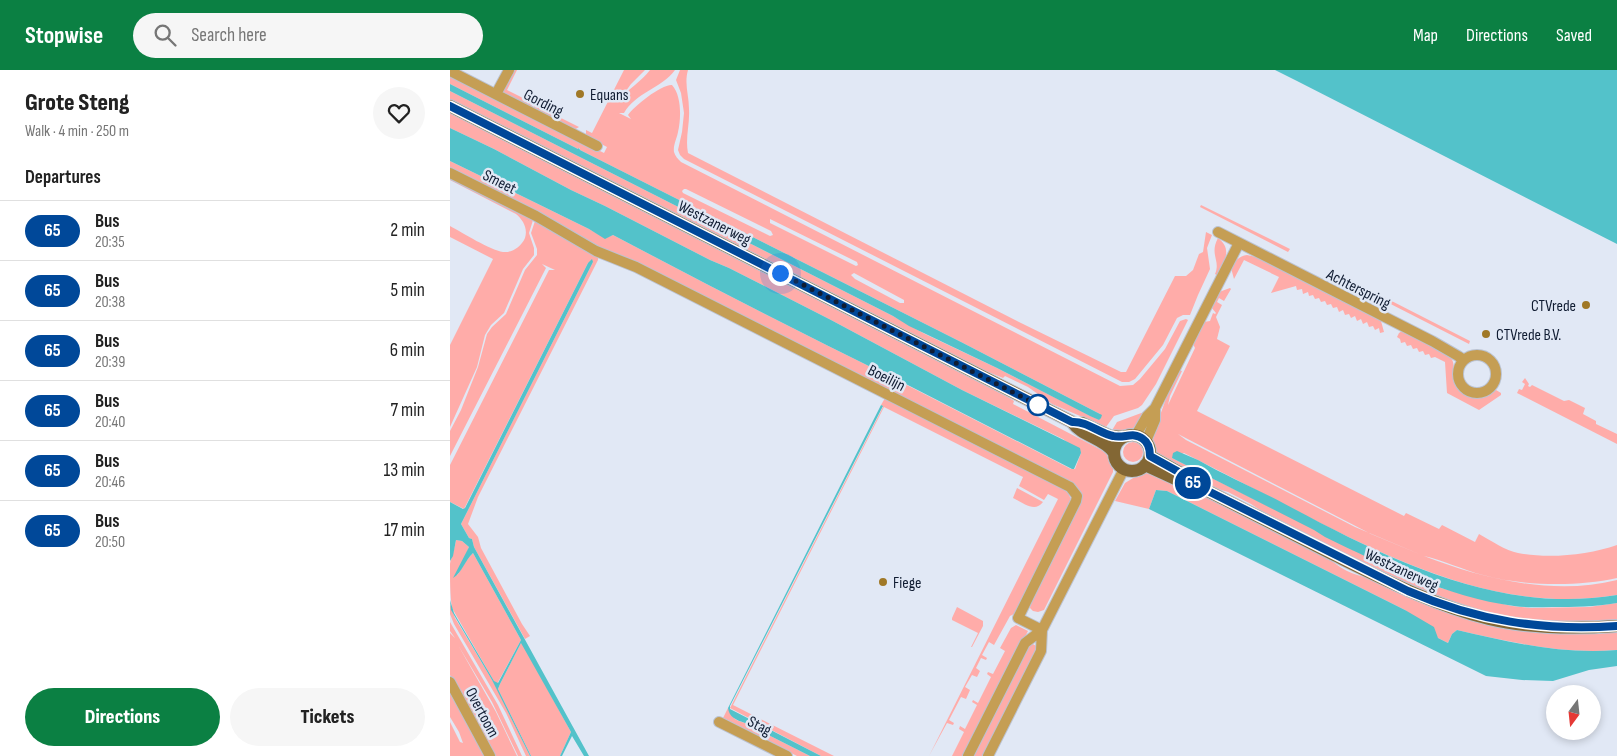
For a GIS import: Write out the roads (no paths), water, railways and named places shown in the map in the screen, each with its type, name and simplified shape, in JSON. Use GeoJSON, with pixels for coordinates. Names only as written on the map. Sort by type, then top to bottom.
{"type":"FeatureCollection","features":[{"type":"Feature","properties":{"kind":"main road","name":"Westzanerweg"},"geometry":{"type":"LineString","coordinates":[[450,106],[1072,422],[1080,422],[1110,436],[1135,438]]}},
{"type":"Feature","properties":{"kind":"main road","name":"Westzanerweg"},"geometry":{"type":"LineString","coordinates":[[1072,422],[1076,428],[1109,446],[1114,453]]}},
{"type":"Feature","properties":{"kind":"main road"},"geometry":{"type":"LineString","coordinates":[[1135,438],[1150,448],[1148,461],[1138,470],[1133,471],[1124,469],[1117,462],[1114,453],[1118,442],[1135,438]]}},
{"type":"Feature","properties":{"kind":"main road","name":"Westzanerweg"},"geometry":{"type":"LineString","coordinates":[[1148,461],[1182,482],[1190,482],[1392,584],[1444,606],[1490,619],[1526,625],[1578,628],[1617,626]]}},
{"type":"Feature","properties":{"kind":"street"},"geometry":{"type":"LineString","coordinates":[[496,94],[509,70]]}},
{"type":"Feature","properties":{"kind":"street","name":"Gording"},"geometry":{"type":"LineString","coordinates":[[450,71],[598,146]]}},
{"type":"Feature","properties":{"kind":"street","name":"Smeet"},"geometry":{"type":"LineString","coordinates":[[450,173],[536,216]]}},
{"type":"Feature","properties":{"kind":"street","name":"Boeilijn"},"geometry":{"type":"LineString","coordinates":[[536,216],[596,251],[636,267],[1070,487],[1077,496],[1076,500],[1018,618],[1042,630]]}},
{"type":"Feature","properties":{"kind":"street","name":"Achterspring"},"geometry":{"type":"LineString","coordinates":[[1218,232],[1432,341],[1464,360]]}},
{"type":"Feature","properties":{"kind":"street"},"geometry":{"type":"LineString","coordinates":[[1135,438],[1154,420],[1155,408],[1239,243]]}},
{"type":"Feature","properties":{"kind":"street"},"geometry":{"type":"LineString","coordinates":[[988,756],[1041,651],[1042,630],[1124,469]]}},
{"type":"Feature","properties":{"kind":"street"},"geometry":{"type":"LineString","coordinates":[[968,756],[1025,643],[1042,630]]}},
{"type":"Feature","properties":{"kind":"street","name":"Overtoom"},"geometry":{"type":"LineString","coordinates":[[450,682],[490,756]]}},
{"type":"Feature","properties":{"kind":"street","name":"Stag"},"geometry":{"type":"LineString","coordinates":[[719,722],[787,756]]}},
{"type":"Feature","properties":{"kind":"water"},"geometry":{"type":"Polygon","coordinates":[[[1275,70],[1617,70],[1617,244],[1297,81],[1275,70]]]}},
{"type":"Feature","properties":{"kind":"water"},"geometry":{"type":"Polygon","coordinates":[[[450,84],[963,343],[1102,415],[1101,418],[1099,420],[1090,416],[997,368],[909,326],[893,316],[450,91],[450,84]]]}},
{"type":"Feature","properties":{"kind":"water"},"geometry":{"type":"Polygon","coordinates":[[[450,128],[831,320],[962,390],[1080,448],[1081,453],[1074,469],[898,380],[894,386],[891,386],[893,378],[613,235],[605,239],[589,229],[450,161],[450,128]]]}},
{"type":"Feature","properties":{"kind":"water"},"geometry":{"type":"Polygon","coordinates":[[[592,259],[593,262],[461,524],[469,538],[472,539],[474,547],[589,756],[584,756],[572,736],[562,756],[560,756],[571,732],[521,643],[498,689],[530,756],[492,680],[451,610],[450,600],[458,620],[494,681],[498,683],[521,640],[473,553],[459,573],[453,578],[469,547],[462,541],[456,540],[453,556],[450,561],[450,502],[463,509],[465,508],[588,263],[592,259]]]}},
{"type":"Feature","properties":{"kind":"water"},"geometry":{"type":"Polygon","coordinates":[[[881,405],[883,406],[730,706],[730,709],[821,756],[810,756],[736,719],[731,716],[728,708],[881,405]]]}},
{"type":"Feature","properties":{"kind":"water"},"geometry":{"type":"Polygon","coordinates":[[[1177,451],[1402,562],[1444,577],[1486,589],[1529,597],[1572,599],[1617,595],[1617,603],[1585,606],[1519,607],[1489,602],[1441,588],[1394,569],[1325,537],[1172,458],[1173,453],[1177,451]]]}},
{"type":"Feature","properties":{"kind":"water"},"geometry":{"type":"Polygon","coordinates":[[[1156,490],[1167,491],[1405,610],[1434,627],[1438,638],[1448,643],[1452,634],[1457,630],[1516,643],[1556,649],[1577,651],[1617,650],[1617,666],[1589,670],[1553,681],[1486,676],[1149,509],[1156,490]]]}},
{"type":"Feature","properties":{"kind":"place","name":"Equans"},"geometry":{"type":"Point","coordinates":[580,94]}},
{"type":"Feature","properties":{"kind":"place","name":"CTVrede"},"geometry":{"type":"Point","coordinates":[1586,305]}},
{"type":"Feature","properties":{"kind":"place","name":"CTVrede B.V."},"geometry":{"type":"Point","coordinates":[1486,334]}},
{"type":"Feature","properties":{"kind":"place","name":"Fiege"},"geometry":{"type":"Point","coordinates":[883,582]}}]}
